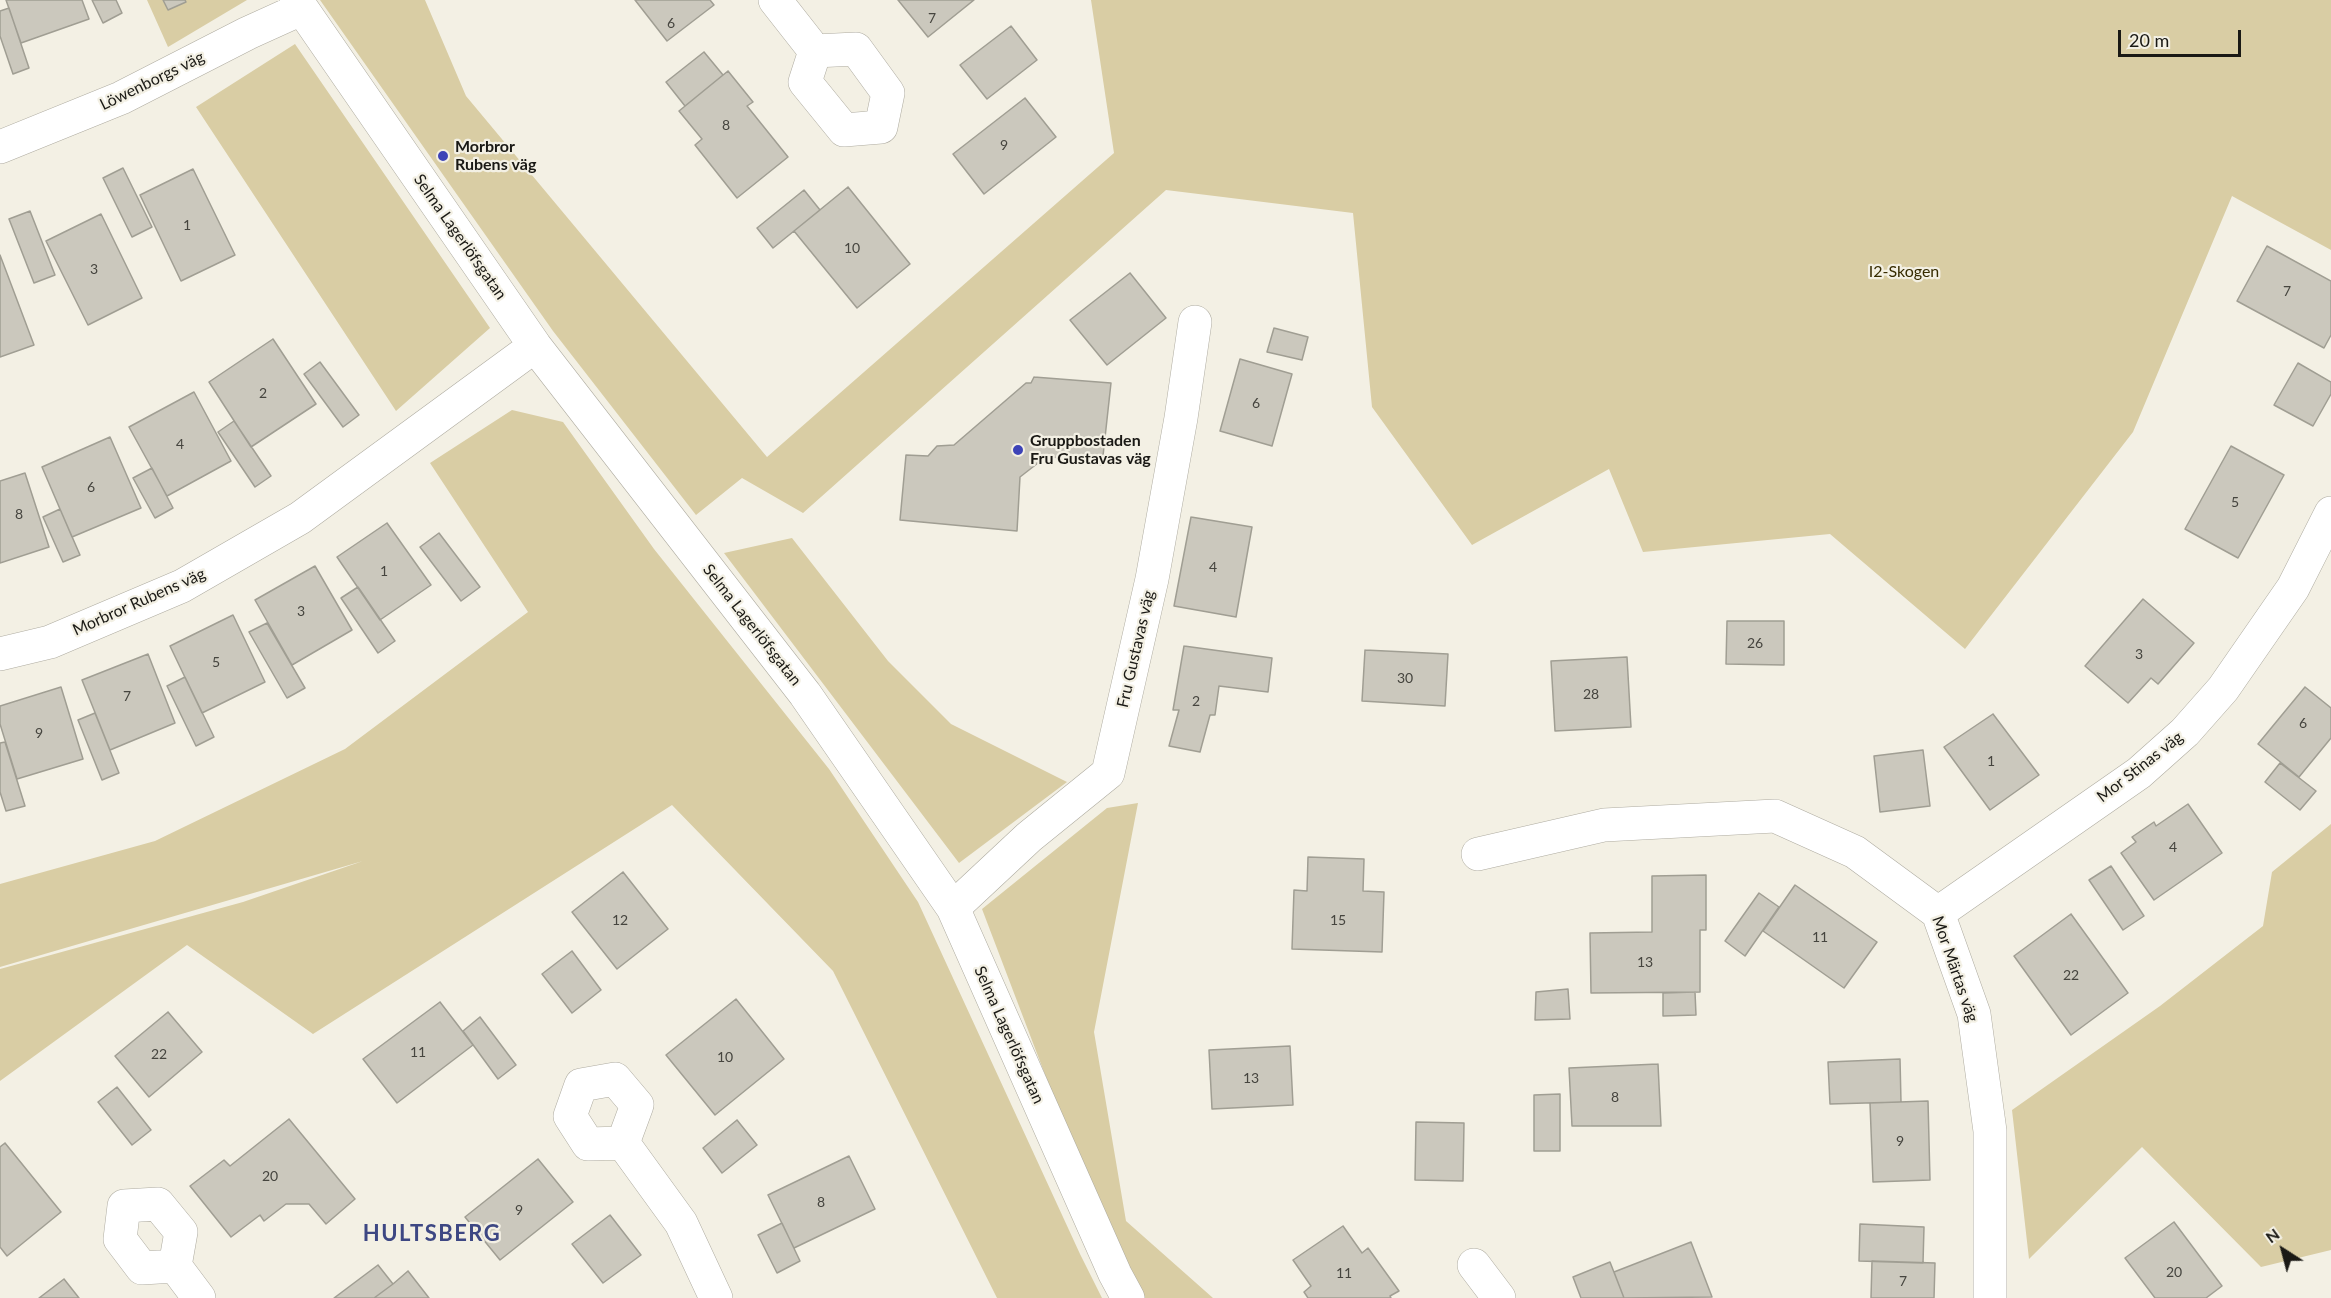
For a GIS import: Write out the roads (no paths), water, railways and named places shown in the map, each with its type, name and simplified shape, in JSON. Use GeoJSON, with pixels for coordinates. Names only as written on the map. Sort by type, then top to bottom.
{"type":"FeatureCollection","features":[{"type":"Feature","properties":{"kind":"street"},"geometry":{"type":"LineString","coordinates":[[776,0],[815,51]]}},
{"type":"Feature","properties":{"kind":"street","name":"Löwenborgs väg"},"geometry":{"type":"LineString","coordinates":[[0,147],[121,98],[298,5]]}},
{"type":"Feature","properties":{"kind":"street","name":"Selma Lagerlöfsgatan"},"geometry":{"type":"LineString","coordinates":[[298,5],[535,346],[805,694],[952,908],[1115,1274],[1128,1298]]}},
{"type":"Feature","properties":{"kind":"street","name":"Fru Gustavas väg"},"geometry":{"type":"LineString","coordinates":[[952,908],[1029,837],[1108,773],[1152,579],[1196,322]]}},
{"type":"Feature","properties":{"kind":"street","name":"Morbror Rubens väg"},"geometry":{"type":"LineString","coordinates":[[0,654],[50,642],[182,586],[300,518],[535,346]]}},
{"type":"Feature","properties":{"kind":"street","name":"Mor Stinas väg"},"geometry":{"type":"LineString","coordinates":[[1938,913],[2139,773],[2185,732],[2223,689],[2293,588],[2331,513]]}},
{"type":"Feature","properties":{"kind":"street","name":"Mor Märtas väg"},"geometry":{"type":"LineString","coordinates":[[1478,854],[1604,825],[1775,816],[1856,852],[1938,913],[1974,1014],[1990,1131],[1990,1298]]}},
{"type":"Feature","properties":{"kind":"street"},"geometry":{"type":"LineString","coordinates":[[623,1143],[681,1223],[716,1298]]}},
{"type":"Feature","properties":{"kind":"street"},"geometry":{"type":"LineString","coordinates":[[1474,1265],[1499,1298]]}},
{"type":"Feature","properties":{"kind":"street"},"geometry":{"type":"LineString","coordinates":[[175,1266],[199,1298]]}},
{"type":"Feature","properties":{"kind":"place","name":"Morbror Rubens väg"},"geometry":{"type":"Point","coordinates":[443,156]}},
{"type":"Feature","properties":{"kind":"place","name":"Gruppbostaden Fru Gustavas väg"},"geometry":{"type":"Point","coordinates":[1018,450]}},
{"type":"Feature","properties":{"kind":"district","name":"HULTSBERG"},"geometry":{"type":"Point","coordinates":[432,1234]}},
{"type":"Feature","properties":{"kind":"park label","name":"I2-Skogen"},"geometry":{"type":"Point","coordinates":[1904,272]}}]}
